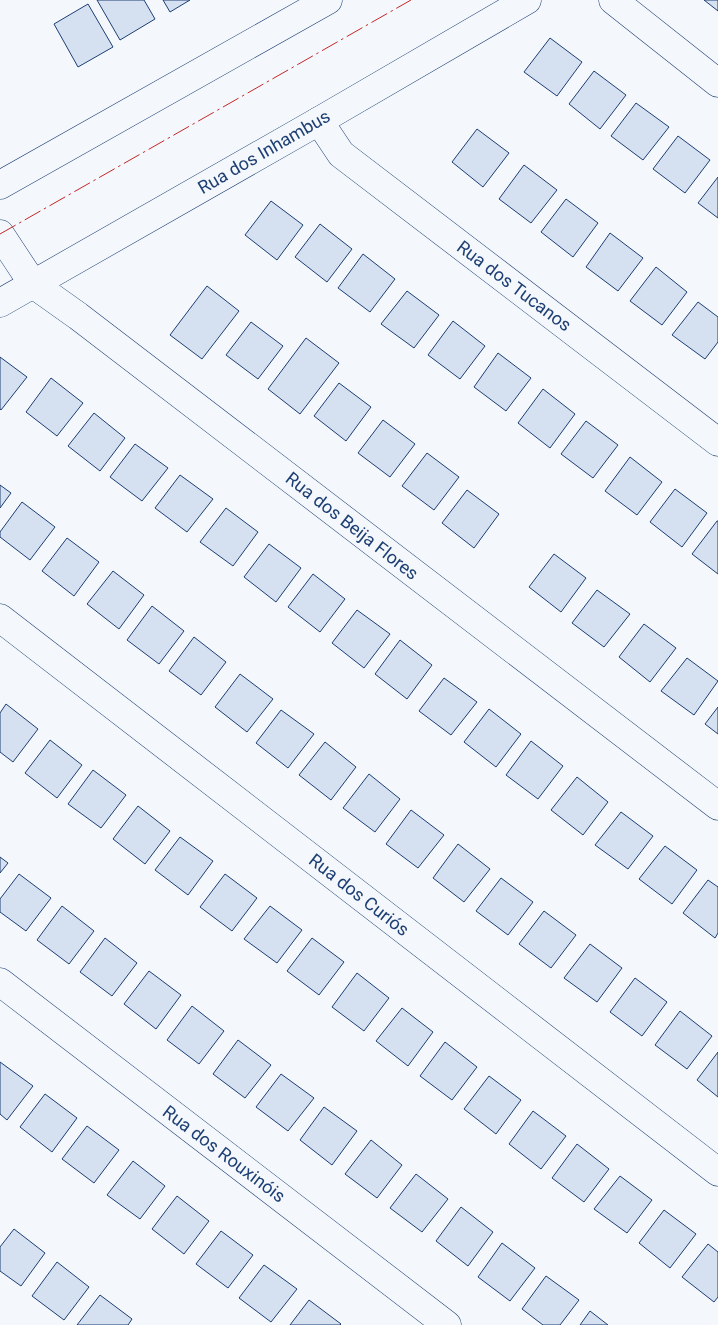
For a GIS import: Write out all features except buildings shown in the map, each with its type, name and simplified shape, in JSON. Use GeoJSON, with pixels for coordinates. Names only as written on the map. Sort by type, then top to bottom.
{"type":"FeatureCollection","features":[{"type":"Feature","properties":{"kind":"street"},"geometry":{"type":"LineString","coordinates":[[0,185],[328,0]]}},
{"type":"Feature","properties":{"kind":"street","name":"Rua dos Inhambus"},"geometry":{"type":"LineString","coordinates":[[0,303],[527,0]]}},
{"type":"Feature","properties":{"kind":"street"},"geometry":{"type":"LineString","coordinates":[[613,0],[718,83]]}},
{"type":"Feature","properties":{"kind":"street","name":"Rua dos Tucanos"},"geometry":{"type":"LineString","coordinates":[[319,121],[341,154],[718,442]]}},
{"type":"Feature","properties":{"kind":"street","name":"Rua dos Beija Flores"},"geometry":{"type":"LineString","coordinates":[[0,234],[33,284],[86,322],[718,806]]}},
{"type":"Feature","properties":{"kind":"street","name":"Rua dos Curiós"},"geometry":{"type":"LineString","coordinates":[[0,618],[718,1172]]}},
{"type":"Feature","properties":{"kind":"street","name":"Rua dos Rouxinóis"},"geometry":{"type":"LineString","coordinates":[[0,982],[447,1325]]}},
{"type":"Feature","properties":{"kind":"power"},"geometry":{"type":"LineString","coordinates":[[0,234],[411,0]]}}]}
